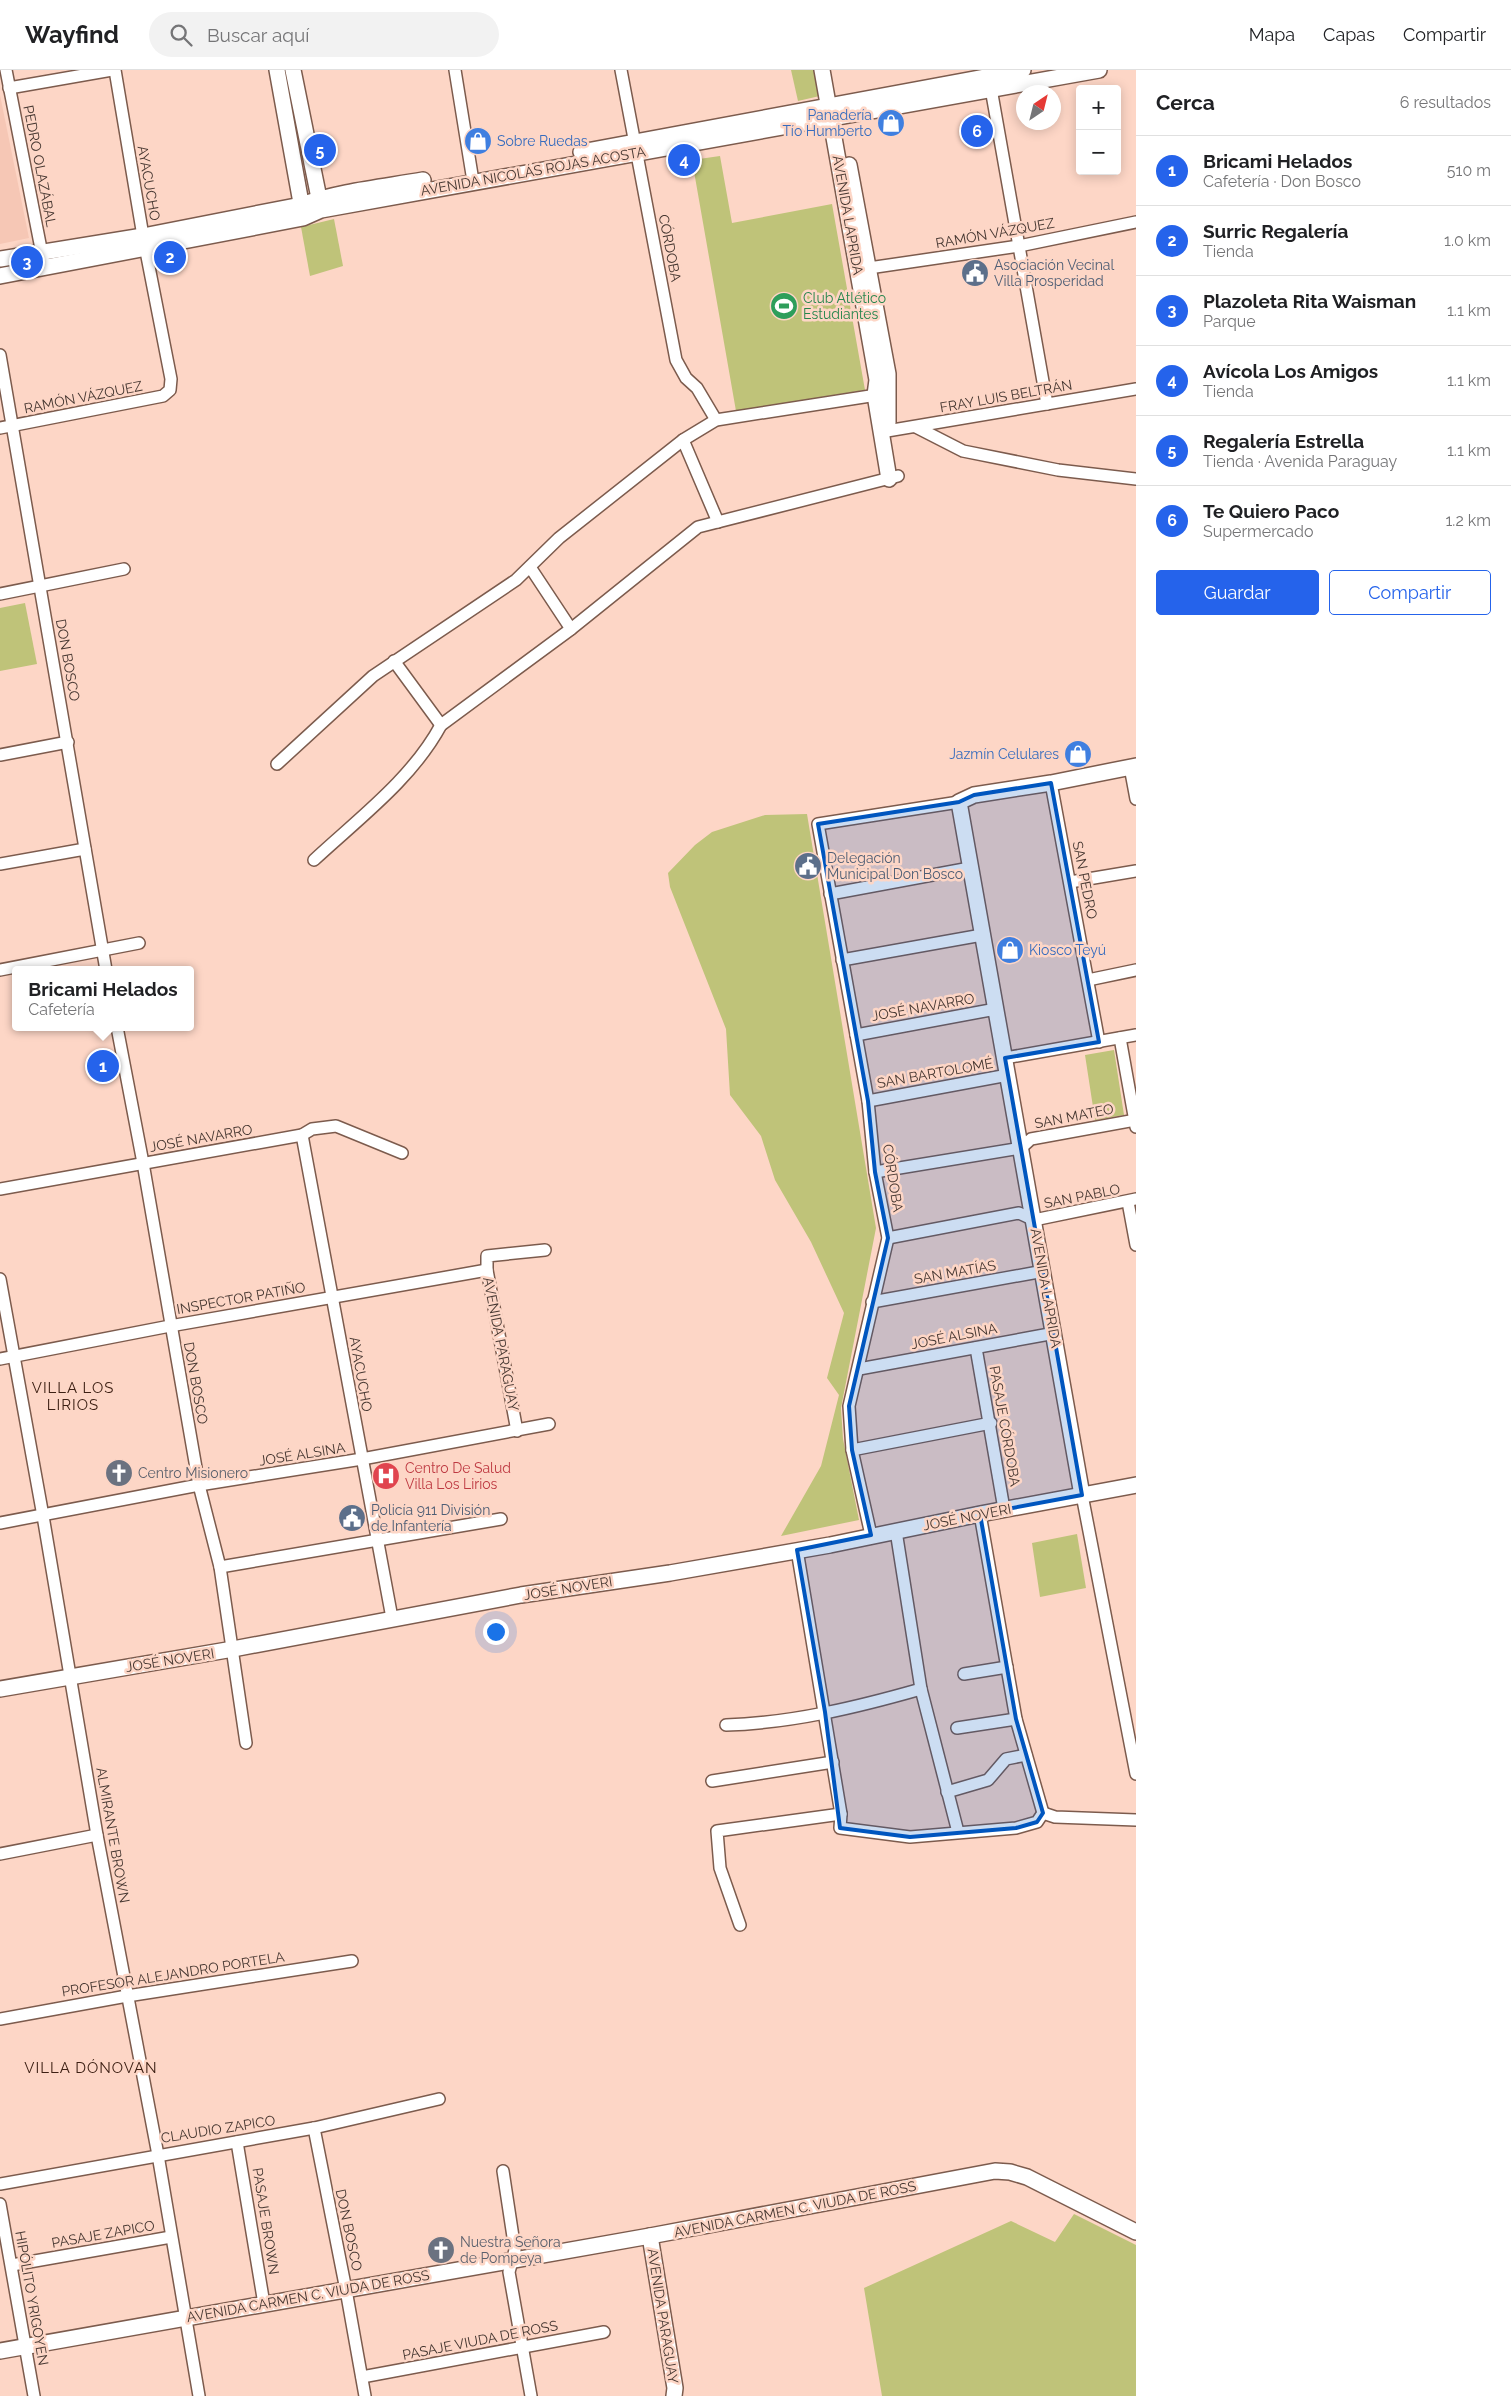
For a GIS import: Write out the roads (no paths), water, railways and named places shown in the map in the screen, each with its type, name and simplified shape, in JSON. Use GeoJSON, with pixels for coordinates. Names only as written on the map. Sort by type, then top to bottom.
{"type":"FeatureCollection","features":[{"type":"Feature","properties":{"kind":"street","name":"PEDRO OLAZÁBAL"},"geometry":{"type":"LineString","coordinates":[[6,70],[45,268]]}},
{"type":"Feature","properties":{"kind":"street"},"geometry":{"type":"LineString","coordinates":[[9,88],[113,70]]}},
{"type":"Feature","properties":{"kind":"street","name":"AYACUCHO"},"geometry":{"type":"LineString","coordinates":[[113,70],[170,379],[170,390]]}},
{"type":"Feature","properties":{"kind":"street"},"geometry":{"type":"LineString","coordinates":[[277,70],[302,212]]}},
{"type":"Feature","properties":{"kind":"street"},"geometry":{"type":"LineString","coordinates":[[293,70],[320,204]]}},
{"type":"Feature","properties":{"kind":"street"},"geometry":{"type":"LineString","coordinates":[[455,70],[472,177]]}},
{"type":"Feature","properties":{"kind":"street","name":"CÓRDOBA"},"geometry":{"type":"LineString","coordinates":[[621,70],[676,360],[686,378],[697,388],[716,420]]}},
{"type":"Feature","properties":{"kind":"street","name":"AVENIDA LAPRIDA"},"geometry":{"type":"LineString","coordinates":[[822,70],[834,110],[864,269],[888,374],[881,394],[885,431],[894,477]]}},
{"type":"Feature","properties":{"kind":"street","name":"AVENIDA LAPRIDA"},"geometry":{"type":"LineString","coordinates":[[831,70],[834,110]]}},
{"type":"Feature","properties":{"kind":"street","name":"AVENIDA NICOLÁS ROJAS ACOSTA"},"geometry":{"type":"LineString","coordinates":[[0,276],[45,268],[144,242],[302,212],[320,204],[834,110],[1023,70]]}},
{"type":"Feature","properties":{"kind":"street","name":"AVENIDA NICOLÁS ROJAS ACOSTA"},"geometry":{"type":"LineString","coordinates":[[989,78],[1099,70]]}},
{"type":"Feature","properties":{"kind":"street"},"geometry":{"type":"LineString","coordinates":[[989,78],[1047,404]]}},
{"type":"Feature","properties":{"kind":"street","name":"RAMÓN VÁZQUEZ"},"geometry":{"type":"LineString","coordinates":[[864,269],[1019,246],[1136,222]]}},
{"type":"Feature","properties":{"kind":"street","name":"AVENIDA NICOLÁS ROJAS ACOSTA"},"geometry":{"type":"LineString","coordinates":[[0,259],[42,252],[144,242]]}},
{"type":"Feature","properties":{"kind":"street","name":"DON BOSCO"},"geometry":{"type":"LineString","coordinates":[[0,355],[6,427],[40,587],[105,966]]}},
{"type":"Feature","properties":{"kind":"street","name":"FRAY LUIS BELTRÁN"},"geometry":{"type":"LineString","coordinates":[[885,431],[1136,389]]}},
{"type":"Feature","properties":{"kind":"street","name":"RAMÓN VÁZQUEZ"},"geometry":{"type":"LineString","coordinates":[[6,427],[163,396],[170,390]]}},
{"type":"Feature","properties":{"kind":"street"},"geometry":{"type":"LineString","coordinates":[[277,764],[373,676],[516,580],[559,538],[683,440],[716,420],[881,394]]}},
{"type":"Feature","properties":{"kind":"street"},"geometry":{"type":"LineString","coordinates":[[916,427],[963,451],[1058,470],[1136,479]]}},
{"type":"Feature","properties":{"kind":"street"},"geometry":{"type":"LineString","coordinates":[[683,440],[718,522]]}},
{"type":"Feature","properties":{"kind":"street"},"geometry":{"type":"LineString","coordinates":[[314,860],[403,777],[430,745],[441,725],[571,629],[698,527],[894,477]]}},
{"type":"Feature","properties":{"kind":"street"},"geometry":{"type":"LineString","coordinates":[[530,566],[571,629]]}},
{"type":"Feature","properties":{"kind":"street"},"geometry":{"type":"LineString","coordinates":[[0,594],[124,569]]}},
{"type":"Feature","properties":{"kind":"street"},"geometry":{"type":"LineString","coordinates":[[394,661],[441,725]]}},
{"type":"Feature","properties":{"kind":"street"},"geometry":{"type":"LineString","coordinates":[[0,755],[68,742]]}},
{"type":"Feature","properties":{"kind":"street"},"geometry":{"type":"LineString","coordinates":[[959,802],[974,795],[1051,783],[1133,766],[1136,799]]}},
{"type":"Feature","properties":{"kind":"street","name":"SAN PEDRO"},"geometry":{"type":"LineString","coordinates":[[1051,783],[1099,1042]]}},
{"type":"Feature","properties":{"kind":"street","name":"CÓRDOBA"},"geometry":{"type":"LineString","coordinates":[[871,1535],[852,1450],[849,1406],[859,1370],[872,1302],[888,1238],[875,1172],[868,1101],[818,824],[959,802]]}},
{"type":"Feature","properties":{"kind":"street","name":"AVENIDA LAPRIDA"},"geometry":{"type":"LineString","coordinates":[[959,802],[1044,1271],[1082,1495],[1136,1774]]}},
{"type":"Feature","properties":{"kind":"street"},"geometry":{"type":"LineString","coordinates":[[0,864],[85,849]]}},
{"type":"Feature","properties":{"kind":"street"},"geometry":{"type":"LineString","coordinates":[[830,894],[970,868]]}},
{"type":"Feature","properties":{"kind":"street"},"geometry":{"type":"LineString","coordinates":[[1070,882],[1136,871]]}},
{"type":"Feature","properties":{"kind":"street"},"geometry":{"type":"LineString","coordinates":[[842,960],[982,935]]}},
{"type":"Feature","properties":{"kind":"street"},"geometry":{"type":"LineString","coordinates":[[21,966],[139,943]]}},
{"type":"Feature","properties":{"kind":"street"},"geometry":{"type":"LineString","coordinates":[[1088,980],[1136,970]]}},
{"type":"Feature","properties":{"kind":"street","name":"JOSÉ NAVARRO"},"geometry":{"type":"LineString","coordinates":[[856,1035],[996,1009]]}},
{"type":"Feature","properties":{"kind":"street","name":"DON BOSCO"},"geometry":{"type":"LineString","coordinates":[[118,1031],[143,1163],[199,1485],[220,1567],[246,1743]]}},
{"type":"Feature","properties":{"kind":"street","name":"SAN BARTOLOMÉ"},"geometry":{"type":"LineString","coordinates":[[1005,1058],[1136,1035]]}},
{"type":"Feature","properties":{"kind":"street"},"geometry":{"type":"LineString","coordinates":[[1120,1038],[1136,1122]]}},
{"type":"Feature","properties":{"kind":"street","name":"SAN BARTOLOMÉ"},"geometry":{"type":"LineString","coordinates":[[868,1101],[1008,1076]]}},
{"type":"Feature","properties":{"kind":"street","name":"SAN MATEO"},"geometry":{"type":"LineString","coordinates":[[1021,1148],[1030,1139],[1136,1122]]}},
{"type":"Feature","properties":{"kind":"street","name":"JOSÉ NAVARRO"},"geometry":{"type":"LineString","coordinates":[[0,1189],[302,1135],[312,1130],[336,1126],[402,1153]]}},
{"type":"Feature","properties":{"kind":"street","name":"AYACUCHO"},"geometry":{"type":"LineString","coordinates":[[302,1135],[392,1618]]}},
{"type":"Feature","properties":{"kind":"street"},"geometry":{"type":"LineString","coordinates":[[875,1172],[1021,1148]]}},
{"type":"Feature","properties":{"kind":"street"},"geometry":{"type":"LineString","coordinates":[[1132,1201],[1136,1245]]}},
{"type":"Feature","properties":{"kind":"street","name":"SAN PABLO"},"geometry":{"type":"LineString","coordinates":[[1034,1220],[1132,1201]]}},
{"type":"Feature","properties":{"kind":"street"},"geometry":{"type":"LineString","coordinates":[[888,1238],[1019,1213],[1034,1220]]}},
{"type":"Feature","properties":{"kind":"street","name":"AVENIDA PARAGUAY"},"geometry":{"type":"LineString","coordinates":[[517,1431],[487,1270],[487,1256],[545,1250]]}},
{"type":"Feature","properties":{"kind":"street","name":"INSPECTOR PATIÑO"},"geometry":{"type":"LineString","coordinates":[[0,1359],[170,1326],[487,1270]]}},
{"type":"Feature","properties":{"kind":"street","name":"SAN MATÍAS"},"geometry":{"type":"LineString","coordinates":[[872,1302],[1044,1271]]}},
{"type":"Feature","properties":{"kind":"street","name":"ALMIRANTE BROWN"},"geometry":{"type":"LineString","coordinates":[[0,1279],[126,1996],[158,2154],[199,2396]]}},
{"type":"Feature","properties":{"kind":"street","name":"JOSÉ ALSINA"},"geometry":{"type":"LineString","coordinates":[[859,1370],[1054,1332]]}},
{"type":"Feature","properties":{"kind":"street","name":"PASAJE CÓRDOBA"},"geometry":{"type":"LineString","coordinates":[[976,1348],[1004,1509]]}},
{"type":"Feature","properties":{"kind":"street","name":"JOSÉ ALSINA"},"geometry":{"type":"LineString","coordinates":[[0,1523],[199,1485],[362,1460],[550,1424]]}},
{"type":"Feature","properties":{"kind":"street"},"geometry":{"type":"LineString","coordinates":[[852,1450],[990,1424]]}},
{"type":"Feature","properties":{"kind":"street","name":"JOSÉ NOVERI"},"geometry":{"type":"LineString","coordinates":[[0,1689],[233,1649],[521,1595],[670,1573],[1136,1485]]}},
{"type":"Feature","properties":{"kind":"street"},"geometry":{"type":"LineString","coordinates":[[980,1514],[1016,1719],[1044,1813]]}},
{"type":"Feature","properties":{"kind":"street"},"geometry":{"type":"LineString","coordinates":[[220,1567],[376,1538],[502,1519]]}},
{"type":"Feature","properties":{"kind":"street"},"geometry":{"type":"LineString","coordinates":[[896,1530],[921,1689],[958,1832]]}},
{"type":"Feature","properties":{"kind":"street"},"geometry":{"type":"LineString","coordinates":[[797,1550],[826,1712],[841,1814],[840,1828],[910,1837],[1016,1828],[1037,1822],[1044,1813]]}},
{"type":"Feature","properties":{"kind":"street"},"geometry":{"type":"LineString","coordinates":[[964,1674],[1006,1666]]}},
{"type":"Feature","properties":{"kind":"street"},"geometry":{"type":"LineString","coordinates":[[726,1725],[752,1724],[853,1708],[921,1689]]}},
{"type":"Feature","properties":{"kind":"street"},"geometry":{"type":"LineString","coordinates":[[957,1728],[1016,1719]]}},
{"type":"Feature","properties":{"kind":"street"},"geometry":{"type":"LineString","coordinates":[[947,1792],[988,1780],[1006,1759],[1026,1755]]}},
{"type":"Feature","properties":{"kind":"street"},"geometry":{"type":"LineString","coordinates":[[712,1781],[833,1762]]}},
{"type":"Feature","properties":{"kind":"street"},"geometry":{"type":"LineString","coordinates":[[1044,1813],[1055,1817],[1136,1820]]}},
{"type":"Feature","properties":{"kind":"street"},"geometry":{"type":"LineString","coordinates":[[740,1925],[720,1868],[718,1831],[841,1814]]}},
{"type":"Feature","properties":{"kind":"street"},"geometry":{"type":"LineString","coordinates":[[0,1854],[97,1835]]}},
{"type":"Feature","properties":{"kind":"street","name":"PROFESOR ALEJANDRO PORTELA"},"geometry":{"type":"LineString","coordinates":[[0,2019],[126,1996],[352,1961]]}},
{"type":"Feature","properties":{"kind":"street","name":"CLAUDIO ZAPICO"},"geometry":{"type":"LineString","coordinates":[[0,2184],[158,2154],[314,2128],[439,2099]]}},
{"type":"Feature","properties":{"kind":"street","name":"DON BOSCO"},"geometry":{"type":"LineString","coordinates":[[314,2128],[365,2396]]}},
{"type":"Feature","properties":{"kind":"street","name":"PASAJE BROWN"},"geometry":{"type":"LineString","coordinates":[[237,2142],[264,2304]]}},
{"type":"Feature","properties":{"kind":"street"},"geometry":{"type":"LineString","coordinates":[[503,2171],[516,2250],[509,2272],[531,2396]]}},
{"type":"Feature","properties":{"kind":"street","name":"AVENIDA CARMEN C. VIUDA DE ROSS"},"geometry":{"type":"LineString","coordinates":[[0,2351],[650,2236],[996,2172],[1010,2172],[1027,2177],[1136,2232]]}},
{"type":"Feature","properties":{"kind":"street","name":"HIPÓLITO YRIGOYEN"},"geometry":{"type":"LineString","coordinates":[[0,2204],[34,2396]]}},
{"type":"Feature","properties":{"kind":"street","name":"AVENIDA PARAGUAY"},"geometry":{"type":"LineString","coordinates":[[650,2236],[675,2388],[674,2396]]}},
{"type":"Feature","properties":{"kind":"street","name":"PASAJE ZAPICO"},"geometry":{"type":"LineString","coordinates":[[12,2265],[171,2237]]}},
{"type":"Feature","properties":{"kind":"street","name":"PASAJE VIUDA DE ROSS"},"geometry":{"type":"LineString","coordinates":[[362,2377],[604,2332]]}},
{"type":"Feature","properties":{"kind":"place","name":"Panadería Tío Humberto"},"geometry":{"type":"Point","coordinates":[891,123]}},
{"type":"Feature","properties":{"kind":"place","name":"Te Quiero Paco"},"geometry":{"type":"Point","coordinates":[977,131]}},
{"type":"Feature","properties":{"kind":"place","name":"Sobre Ruedas"},"geometry":{"type":"Point","coordinates":[478,141]}},
{"type":"Feature","properties":{"kind":"place","name":"Regalería Estrella"},"geometry":{"type":"Point","coordinates":[320,150]}},
{"type":"Feature","properties":{"kind":"place","name":"Avícola Los Amigos"},"geometry":{"type":"Point","coordinates":[684,160]}},
{"type":"Feature","properties":{"kind":"place","name":"Surric Regalería"},"geometry":{"type":"Point","coordinates":[170,257]}},
{"type":"Feature","properties":{"kind":"place","name":"Plazoleta Rita Waisman"},"geometry":{"type":"Point","coordinates":[27,262]}},
{"type":"Feature","properties":{"kind":"place","name":"Asociación Vecinal Villa Prosperidad"},"geometry":{"type":"Point","coordinates":[975,273]}},
{"type":"Feature","properties":{"kind":"place","name":"Club Atlético Estudiantes"},"geometry":{"type":"Point","coordinates":[784,306]}},
{"type":"Feature","properties":{"kind":"place","name":"Jazmín Celulares"},"geometry":{"type":"Point","coordinates":[1078,754]}},
{"type":"Feature","properties":{"kind":"place","name":"Delegación Municipal Don Bosco"},"geometry":{"type":"Point","coordinates":[808,866]}},
{"type":"Feature","properties":{"kind":"place","name":"Kiosco Teyú"},"geometry":{"type":"Point","coordinates":[1010,950]}},
{"type":"Feature","properties":{"kind":"place","name":"Bricami Helados"},"geometry":{"type":"Point","coordinates":[103,1066]}},
{"type":"Feature","properties":{"kind":"place","name":"Centro Misionero"},"geometry":{"type":"Point","coordinates":[119,1473]}},
{"type":"Feature","properties":{"kind":"place","name":"Centro De Salud Villa Los Lirios"},"geometry":{"type":"Point","coordinates":[386,1476]}},
{"type":"Feature","properties":{"kind":"place","name":"Policía 911 División de Infantería"},"geometry":{"type":"Point","coordinates":[352,1518]}},
{"type":"Feature","properties":{"kind":"place","name":"Nuestra Señora de Pompeya"},"geometry":{"type":"Point","coordinates":[441,2250]}},
{"type":"Feature","properties":{"kind":"district","name":"VILLA LOS LIRIOS"},"geometry":{"type":"Point","coordinates":[73,1396]}},
{"type":"Feature","properties":{"kind":"district","name":"VILLA DÓNOVAN"},"geometry":{"type":"Point","coordinates":[91,2068]}}]}
